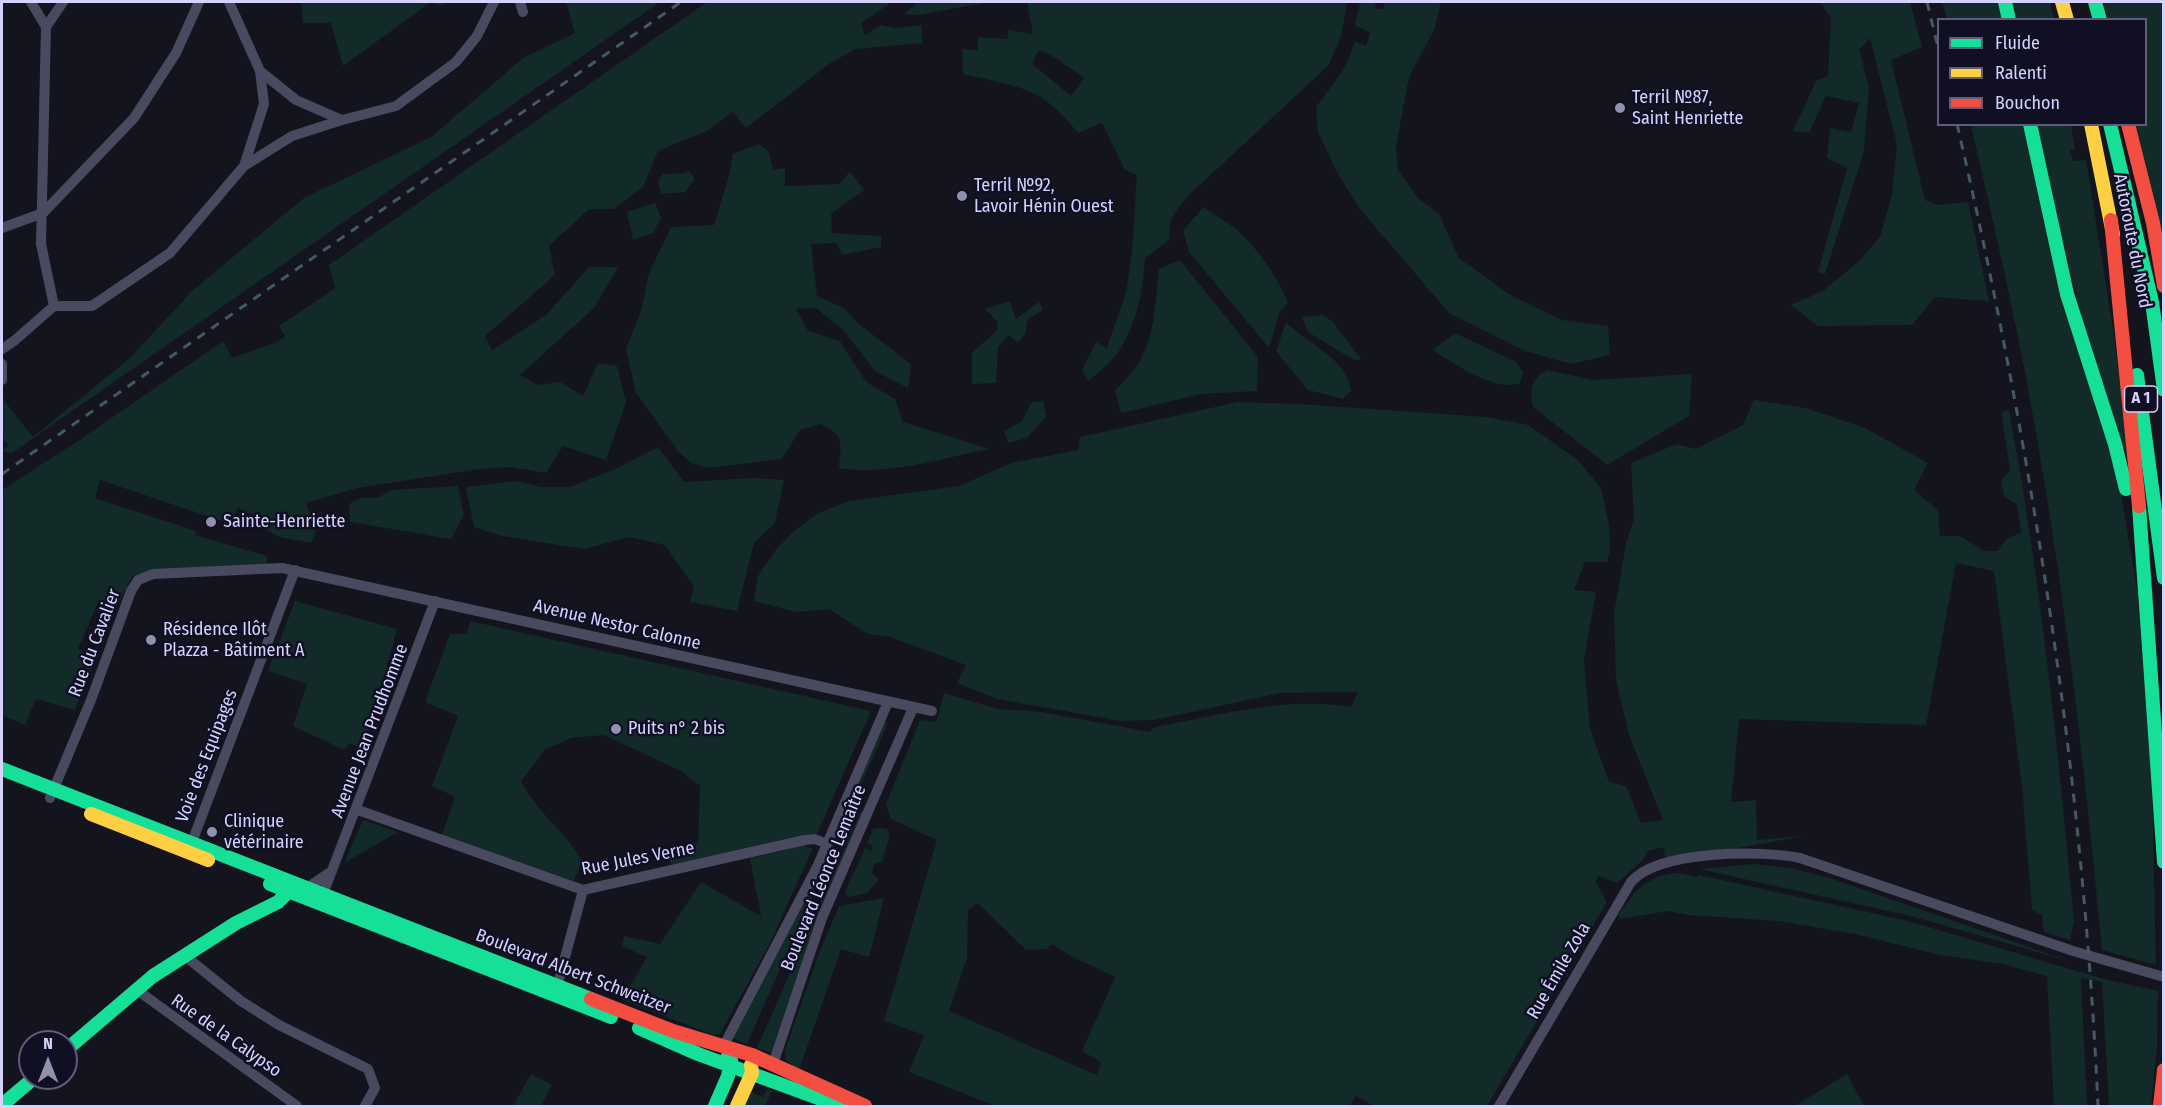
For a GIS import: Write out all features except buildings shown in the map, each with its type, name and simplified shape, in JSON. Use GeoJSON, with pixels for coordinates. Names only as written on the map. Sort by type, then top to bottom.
{"type":"FeatureCollection","features":[{"type":"Feature","properties":{"kind":"main road"},"geometry":{"type":"LineString","coordinates":[[2006,2],[2009,18]]}},
{"type":"Feature","properties":{"kind":"main road"},"geometry":{"type":"LineString","coordinates":[[2062,2],[2066,18]]}},
{"type":"Feature","properties":{"kind":"main road"},"geometry":{"type":"LineString","coordinates":[[2082,2],[2086,18]]}},
{"type":"Feature","properties":{"kind":"main road"},"geometry":{"type":"LineString","coordinates":[[2095,2],[2099,18]]}},
{"type":"Feature","properties":{"kind":"main road"},"geometry":{"type":"LineString","coordinates":[[2030,126],[2067,294],[2115,444],[2144,589]]}},
{"type":"Feature","properties":{"kind":"main road","name":"Autoroute du Nord"},"geometry":{"type":"LineString","coordinates":[[2091,126],[2111,220],[2135,357],[2163,578]]}},
{"type":"Feature","properties":{"kind":"main road","name":"Autoroute du Nord"},"geometry":{"type":"LineString","coordinates":[[2110,126],[2152,302],[2163,390]]}},
{"type":"Feature","properties":{"kind":"main road"},"geometry":{"type":"LineString","coordinates":[[2129,126],[2153,223],[2163,286]]}},
{"type":"Feature","properties":{"kind":"main road"},"geometry":{"type":"LineString","coordinates":[[2111,220],[2145,569],[2144,589],[2163,862]]}},
{"type":"Feature","properties":{"kind":"main road","name":"Boulevard Albert Schweitzer"},"geometry":{"type":"LineString","coordinates":[[2,769],[52,794]]}},
{"type":"Feature","properties":{"kind":"main road","name":"Boulevard Albert Schweitzer"},"geometry":{"type":"LineString","coordinates":[[2,779],[52,794],[267,878],[288,889],[556,991],[673,1031],[727,1055],[758,1065],[840,1107]]}},
{"type":"Feature","properties":{"kind":"main road"},"geometry":{"type":"LineString","coordinates":[[255,912],[263,903],[267,878]]}},
{"type":"Feature","properties":{"kind":"main road","name":"Boulevard Albert Schweitzer"},"geometry":{"type":"LineString","coordinates":[[267,878],[323,894],[655,1035],[758,1065],[865,1107]]}},
{"type":"Feature","properties":{"kind":"main road"},"geometry":{"type":"LineString","coordinates":[[288,889],[302,892],[307,888]]}},
{"type":"Feature","properties":{"kind":"main road"},"geometry":{"type":"LineString","coordinates":[[288,889],[316,898],[323,894]]}},
{"type":"Feature","properties":{"kind":"main road"},"geometry":{"type":"LineString","coordinates":[[78,1040],[137,990],[184,956],[255,912],[278,902],[288,889]]}},
{"type":"Feature","properties":{"kind":"main road"},"geometry":{"type":"LineString","coordinates":[[715,1107],[727,1055]]}},
{"type":"Feature","properties":{"kind":"main road"},"geometry":{"type":"LineString","coordinates":[[737,1107],[758,1065]]}},
{"type":"Feature","properties":{"kind":"main road"},"geometry":{"type":"LineString","coordinates":[[2160,1107],[2163,1070]]}},
{"type":"Feature","properties":{"kind":"main road"},"geometry":{"type":"LineString","coordinates":[[2,1106],[20,1090]]}},
{"type":"Feature","properties":{"kind":"street"},"geometry":{"type":"LineString","coordinates":[[30,2],[46,27]]}},
{"type":"Feature","properties":{"kind":"street"},"geometry":{"type":"LineString","coordinates":[[54,306],[41,244],[46,27],[63,2]]}},
{"type":"Feature","properties":{"kind":"street"},"geometry":{"type":"LineString","coordinates":[[2,228],[43,213],[134,118],[176,53],[199,2]]}},
{"type":"Feature","properties":{"kind":"street"},"geometry":{"type":"LineString","coordinates":[[230,2],[260,71],[264,104],[244,166]]}},
{"type":"Feature","properties":{"kind":"street"},"geometry":{"type":"LineString","coordinates":[[2,349],[54,306],[92,306],[170,253],[244,166],[292,136],[396,105],[456,62],[477,36],[494,2]]}},
{"type":"Feature","properties":{"kind":"street"},"geometry":{"type":"LineString","coordinates":[[260,71],[296,100],[342,120]]}},
{"type":"Feature","properties":{"kind":"street"},"geometry":{"type":"LineString","coordinates":[[2,363],[2,380]]}},
{"type":"Feature","properties":{"kind":"street","name":"Rue du Cavalier"},"geometry":{"type":"LineString","coordinates":[[52,794],[87,710],[131,591],[138,580],[153,574],[282,568],[296,570]]}},
{"type":"Feature","properties":{"kind":"street","name":"Avenue Nestor Calonne"},"geometry":{"type":"LineString","coordinates":[[296,570],[932,711]]}},
{"type":"Feature","properties":{"kind":"street","name":"Voie des Equipages"},"geometry":{"type":"LineString","coordinates":[[189,848],[296,570]]}},
{"type":"Feature","properties":{"kind":"street","name":"Avenue Jean Prudhomme"},"geometry":{"type":"LineString","coordinates":[[323,894],[435,601]]}},
{"type":"Feature","properties":{"kind":"street","name":"Boulevard Léonce Lemaître"},"geometry":{"type":"LineString","coordinates":[[727,1055],[827,844],[888,702]]}},
{"type":"Feature","properties":{"kind":"street","name":"Boulevard Léonce Lemaître"},"geometry":{"type":"LineString","coordinates":[[758,1065],[913,708]]}},
{"type":"Feature","properties":{"kind":"street","name":"Rue Jules Verne"},"geometry":{"type":"LineString","coordinates":[[357,810],[583,890],[805,840],[815,839],[827,844]]}},
{"type":"Feature","properties":{"kind":"street","name":"Rue Émile Zola"},"geometry":{"type":"LineString","coordinates":[[1499,1107],[1631,882],[1642,871],[1658,864],[1734,853],[1775,853],[1800,858],[2073,951],[2163,977]]}},
{"type":"Feature","properties":{"kind":"street"},"geometry":{"type":"LineString","coordinates":[[307,888],[332,871]]}},
{"type":"Feature","properties":{"kind":"street"},"geometry":{"type":"LineString","coordinates":[[556,991],[583,890]]}},
{"type":"Feature","properties":{"kind":"street"},"geometry":{"type":"LineString","coordinates":[[184,956],[241,1001],[279,1025],[368,1069],[375,1088],[365,1107]]}},
{"type":"Feature","properties":{"kind":"street","name":"Rue de la Calypso"},"geometry":{"type":"LineString","coordinates":[[137,990],[297,1107]]}},
{"type":"Feature","properties":{"kind":"green space"},"geometry":{"type":"Polygon","coordinates":[[[301,2],[431,2],[343,66],[331,23],[303,23],[301,2]]]}},
{"type":"Feature","properties":{"kind":"green space"},"geometry":{"type":"Polygon","coordinates":[[[431,2],[445,2],[443,6],[431,2]]]}},
{"type":"Feature","properties":{"kind":"green space"},"geometry":{"type":"Polygon","coordinates":[[[566,2],[660,2],[12,453],[2,451],[8,446],[2,436],[2,398],[33,437],[130,358],[193,290],[304,198],[431,137],[523,58],[575,33],[566,2]]]}},
{"type":"Feature","properties":{"kind":"green space"},"geometry":{"type":"Polygon","coordinates":[[[707,2],[892,2],[861,23],[865,35],[881,25],[895,28],[921,25],[923,43],[855,49],[829,64],[746,128],[733,112],[707,131],[658,151],[643,187],[614,209],[589,209],[549,246],[555,275],[485,336],[492,350],[546,315],[589,267],[618,267],[594,308],[520,375],[538,385],[560,382],[583,396],[598,363],[617,366],[626,402],[606,460],[563,446],[546,473],[511,467],[479,469],[357,488],[306,503],[316,532],[311,543],[280,537],[253,523],[254,515],[238,508],[231,524],[100,480],[95,498],[196,531],[195,535],[267,556],[267,566],[150,570],[132,576],[118,605],[99,600],[78,649],[96,657],[75,710],[36,699],[25,725],[2,715],[2,490],[81,439],[223,341],[232,358],[277,342],[285,336],[279,326],[335,288],[329,265],[707,2]]]}},
{"type":"Feature","properties":{"kind":"green space"},"geometry":{"type":"Polygon","coordinates":[[[918,2],[990,2],[918,15],[904,14],[918,2]]]}},
{"type":"Feature","properties":{"kind":"green space"},"geometry":{"type":"Polygon","coordinates":[[[1347,2],[1341,37],[1328,66],[1189,195],[1177,210],[1170,225],[1170,239],[1145,258],[1138,306],[1125,340],[1113,359],[1089,381],[1082,370],[1096,342],[1107,349],[1126,291],[1132,248],[1137,175],[1125,170],[1102,123],[1078,133],[1053,106],[1040,97],[1014,86],[963,74],[962,49],[978,50],[978,37],[1008,39],[1008,30],[1033,34],[1027,3],[1347,2]],[[1039,50],[1032,64],[1071,96],[1084,78],[1056,58],[1039,50]]]}},
{"type":"Feature","properties":{"kind":"green space"},"geometry":{"type":"Polygon","coordinates":[[[1360,2],[1375,2],[1376,9],[1383,9],[1385,2],[1441,2],[1435,28],[1409,77],[1396,146],[1398,170],[1418,198],[1439,214],[1459,258],[1510,295],[1562,320],[1608,326],[1610,355],[1571,364],[1525,351],[1449,313],[1359,208],[1338,174],[1318,132],[1316,107],[1344,69],[1355,42],[1366,46],[1370,33],[1355,25],[1360,2]]]}},
{"type":"Feature","properties":{"kind":"green space"},"geometry":{"type":"Polygon","coordinates":[[[1820,2],[1910,2],[1922,47],[1891,60],[1925,200],[1938,205],[1968,202],[1989,301],[1935,297],[1912,325],[1818,326],[1791,305],[1823,291],[1858,262],[1880,237],[1892,194],[1897,145],[1870,38],[1859,49],[1869,87],[1864,151],[1825,274],[1818,272],[1847,168],[1827,158],[1830,128],[1851,132],[1859,103],[1826,96],[1809,133],[1793,131],[1816,81],[1828,76],[1831,18],[1820,2]]]}},
{"type":"Feature","properties":{"kind":"green space"},"geometry":{"type":"Polygon","coordinates":[[[1942,2],[1999,2],[2003,18],[1947,18],[1942,2]]]}},
{"type":"Feature","properties":{"kind":"green space"},"geometry":{"type":"Polygon","coordinates":[[[2009,2],[2050,2],[2054,18],[2013,18],[2009,2]]]}},
{"type":"Feature","properties":{"kind":"green space"},"geometry":{"type":"Polygon","coordinates":[[[2103,2],[2163,2],[2163,253],[2134,126],[2147,126],[2147,18],[2108,18],[2103,2]]]}},
{"type":"Feature","properties":{"kind":"green space"},"geometry":{"type":"Polygon","coordinates":[[[1971,126],[2024,126],[2120,488],[2137,589],[2152,785],[2156,965],[2102,950],[2080,735],[2051,520],[2020,346],[1971,126]]]}},
{"type":"Feature","properties":{"kind":"green space"},"geometry":{"type":"Polygon","coordinates":[[[2034,126],[2071,126],[2075,149],[2070,150],[2073,161],[2086,160],[2114,335],[2128,458],[2098,383],[2034,126]]]}},
{"type":"Feature","properties":{"kind":"green space"},"geometry":{"type":"Polygon","coordinates":[[[759,144],[769,152],[773,170],[785,168],[785,186],[840,184],[850,171],[864,190],[831,214],[832,233],[881,236],[881,247],[842,255],[837,243],[811,244],[817,296],[844,308],[859,324],[911,364],[908,388],[875,371],[844,331],[816,308],[796,309],[808,331],[840,341],[866,382],[895,399],[903,422],[990,449],[896,468],[858,470],[839,468],[840,441],[838,436],[820,424],[800,430],[782,459],[709,468],[691,463],[678,451],[636,393],[626,349],[641,311],[649,273],[671,227],[714,225],[729,176],[733,154],[759,144]]]}},
{"type":"Feature","properties":{"kind":"green space"},"geometry":{"type":"Polygon","coordinates":[[[689,171],[695,179],[685,192],[661,194],[658,181],[663,174],[689,171]]]}},
{"type":"Feature","properties":{"kind":"green space"},"geometry":{"type":"Polygon","coordinates":[[[655,203],[661,218],[653,233],[633,240],[627,212],[655,203]]]}},
{"type":"Feature","properties":{"kind":"green space"},"geometry":{"type":"Polygon","coordinates":[[[1204,207],[1235,228],[1254,248],[1273,273],[1288,302],[1279,314],[1269,348],[1189,252],[1183,230],[1204,207]]]}},
{"type":"Feature","properties":{"kind":"green space"},"geometry":{"type":"Polygon","coordinates":[[[1180,260],[1258,357],[1257,391],[1201,394],[1121,413],[1115,390],[1138,364],[1145,350],[1153,320],[1159,269],[1180,260]]]}},
{"type":"Feature","properties":{"kind":"green space"},"geometry":{"type":"Polygon","coordinates":[[[1010,301],[1016,319],[1039,302],[1043,310],[1028,319],[1025,334],[1018,343],[1009,335],[998,347],[996,383],[972,384],[972,353],[997,330],[998,322],[985,309],[1010,301]]]}},
{"type":"Feature","properties":{"kind":"green space"},"geometry":{"type":"Polygon","coordinates":[[[1322,315],[1333,322],[1361,359],[1354,360],[1308,332],[1302,317],[1322,315]]]}},
{"type":"Feature","properties":{"kind":"green space"},"geometry":{"type":"Polygon","coordinates":[[[1286,322],[1325,352],[1342,369],[1351,391],[1343,399],[1308,390],[1276,351],[1286,322]]]}},
{"type":"Feature","properties":{"kind":"green space"},"geometry":{"type":"Polygon","coordinates":[[[1455,333],[1516,362],[1523,372],[1520,383],[1499,384],[1487,380],[1463,369],[1433,350],[1455,333]]]}},
{"type":"Feature","properties":{"kind":"green space"},"geometry":{"type":"Polygon","coordinates":[[[1547,370],[1593,380],[1692,374],[1689,416],[1607,465],[1533,407],[1532,385],[1537,377],[1547,370]]]}},
{"type":"Feature","properties":{"kind":"green space"},"geometry":{"type":"Polygon","coordinates":[[[1754,400],[1806,408],[1865,428],[1928,463],[1914,490],[1938,510],[1940,536],[1960,536],[1984,551],[1998,551],[2007,538],[2021,533],[2017,505],[2004,496],[2001,481],[2010,470],[2001,412],[2009,410],[2039,601],[2062,793],[2074,921],[2070,940],[2044,932],[2042,915],[2032,910],[2022,786],[1994,571],[1956,563],[1926,725],[1739,719],[1731,802],[1756,800],[1757,840],[1804,836],[1666,861],[1663,847],[1648,851],[1642,861],[1617,883],[1598,876],[1596,882],[1607,902],[1487,1106],[1374,1106],[1356,1096],[1349,1106],[996,1106],[909,1072],[924,1035],[884,1021],[937,840],[891,819],[886,804],[920,720],[936,722],[944,693],[998,709],[1042,712],[1149,732],[1155,727],[1252,708],[1302,704],[1351,707],[1358,692],[1280,693],[1154,720],[1121,721],[997,699],[957,683],[966,665],[890,637],[868,634],[829,609],[796,612],[754,601],[758,576],[774,552],[792,533],[818,513],[849,501],[959,486],[1011,463],[1078,450],[1080,437],[1238,402],[1486,417],[1528,425],[1578,460],[1601,488],[1609,525],[1610,550],[1607,562],[1585,562],[1574,590],[1596,592],[1584,660],[1590,728],[1609,782],[1626,786],[1641,823],[1663,820],[1629,735],[1616,680],[1614,613],[1626,543],[1634,519],[1631,463],[1677,444],[1696,449],[1743,425],[1754,400]],[[978,903],[968,910],[967,958],[949,1011],[1097,1075],[1101,1062],[1082,1051],[1115,977],[1071,956],[1052,944],[1047,949],[1026,950],[978,903]]]}},
{"type":"Feature","properties":{"kind":"green space"},"geometry":{"type":"Polygon","coordinates":[[[1043,401],[1046,416],[1027,438],[1008,443],[1004,431],[1022,421],[1031,403],[1043,401]]]}},
{"type":"Feature","properties":{"kind":"green space"},"geometry":{"type":"Polygon","coordinates":[[[658,447],[684,482],[753,478],[784,480],[775,523],[754,543],[737,611],[690,602],[694,587],[665,545],[629,537],[584,549],[502,536],[474,527],[466,487],[517,481],[541,487],[570,487],[615,469],[658,447]]]}},
{"type":"Feature","properties":{"kind":"green space"},"geometry":{"type":"Polygon","coordinates":[[[458,486],[464,515],[451,539],[350,522],[349,504],[361,498],[378,498],[390,490],[458,486]]]}},
{"type":"Feature","properties":{"kind":"green space"},"geometry":{"type":"Polygon","coordinates":[[[295,601],[397,629],[364,749],[349,743],[344,750],[293,726],[307,684],[268,671],[295,601]]]}},
{"type":"Feature","properties":{"kind":"green space"},"geometry":{"type":"Polygon","coordinates":[[[470,621],[871,711],[817,834],[671,865],[668,853],[698,843],[700,786],[681,771],[604,735],[571,738],[545,750],[521,781],[527,792],[582,860],[574,881],[442,835],[455,797],[432,786],[458,716],[425,702],[450,634],[467,634],[470,621]]]}},
{"type":"Feature","properties":{"kind":"green space"},"geometry":{"type":"Polygon","coordinates":[[[884,722],[888,723],[856,796],[852,794],[884,722]]]}},
{"type":"Feature","properties":{"kind":"green space"},"geometry":{"type":"Polygon","coordinates":[[[861,811],[865,812],[772,1053],[757,1048],[861,811]]]}},
{"type":"Feature","properties":{"kind":"green space"},"geometry":{"type":"Polygon","coordinates":[[[363,820],[398,832],[344,863],[363,820]]]}},
{"type":"Feature","properties":{"kind":"green space"},"geometry":{"type":"Polygon","coordinates":[[[873,829],[887,829],[890,834],[882,862],[874,864],[872,873],[879,879],[867,893],[847,897],[845,892],[865,848],[871,851],[873,846],[867,843],[873,829]]]}},
{"type":"Feature","properties":{"kind":"green space"},"geometry":{"type":"Polygon","coordinates":[[[833,837],[837,839],[747,1044],[732,1038],[833,837]]]}},
{"type":"Feature","properties":{"kind":"green space"},"geometry":{"type":"Polygon","coordinates":[[[805,842],[806,847],[813,848],[771,941],[720,1034],[714,1035],[622,1000],[647,957],[622,946],[624,936],[660,944],[701,882],[761,916],[750,858],[783,851],[805,842]]]}},
{"type":"Feature","properties":{"kind":"green space"},"geometry":{"type":"Polygon","coordinates":[[[1754,864],[1791,868],[1830,878],[2069,961],[1911,916],[1699,869],[1754,864]]]}},
{"type":"Feature","properties":{"kind":"green space"},"geometry":{"type":"Polygon","coordinates":[[[1678,873],[1698,877],[1699,875],[1908,921],[2104,979],[2158,991],[2157,1046],[2151,1106],[2109,1106],[2102,982],[2081,978],[2087,1106],[2054,1106],[2047,976],[2003,964],[1940,955],[1855,934],[1779,921],[1689,915],[1668,911],[1620,919],[1618,916],[1624,907],[1642,886],[1658,877],[1678,873]]]}},
{"type":"Feature","properties":{"kind":"green space"},"geometry":{"type":"Polygon","coordinates":[[[884,898],[869,957],[841,949],[799,1070],[786,1061],[785,1050],[818,956],[839,906],[884,898]]]}},
{"type":"Feature","properties":{"kind":"green space"},"geometry":{"type":"Polygon","coordinates":[[[531,1074],[552,1085],[541,1106],[513,1106],[531,1074]]]}},
{"type":"Feature","properties":{"kind":"green space"},"geometry":{"type":"Polygon","coordinates":[[[1847,1074],[1864,1106],[1795,1106],[1847,1074]]]}},
{"type":"Feature","properties":{"kind":"green space"},"geometry":{"type":"Polygon","coordinates":[[[767,1089],[772,1091],[765,1106],[744,1106],[751,1092],[763,1097],[767,1089]]]}},
{"type":"Feature","properties":{"kind":"railway"},"geometry":{"type":"LineString","coordinates":[[2,474],[681,2]]}},
{"type":"Feature","properties":{"kind":"railway"},"geometry":{"type":"LineString","coordinates":[[1927,2],[1937,43]]}},
{"type":"Feature","properties":{"kind":"railway"},"geometry":{"type":"LineString","coordinates":[[1957,126],[2009,367],[2050,612],[2067,735],[2080,859],[2091,982],[2098,1106]]}},
{"type":"Feature","properties":{"kind":"traffic: fast"},"geometry":{"type":"LineString","coordinates":[[2005,2],[2009,18]]}},
{"type":"Feature","properties":{"kind":"traffic: fast"},"geometry":{"type":"LineString","coordinates":[[2095,2],[2099,18]]}},
{"type":"Feature","properties":{"kind":"traffic: fast"},"geometry":{"type":"LineString","coordinates":[[2030,126],[2067,294],[2115,444],[2126,489]]}},
{"type":"Feature","properties":{"kind":"traffic: fast"},"geometry":{"type":"LineString","coordinates":[[2110,126],[2152,302],[2164,390]]}},
{"type":"Feature","properties":{"kind":"traffic: fast"},"geometry":{"type":"LineString","coordinates":[[2137,375],[2164,578]]}},
{"type":"Feature","properties":{"kind":"traffic: fast"},"geometry":{"type":"LineString","coordinates":[[2139,506],[2164,862]]}},
{"type":"Feature","properties":{"kind":"traffic: fast"},"geometry":{"type":"LineString","coordinates":[[2,769],[591,999]]}},
{"type":"Feature","properties":{"kind":"traffic: fast"},"geometry":{"type":"LineString","coordinates":[[270,884],[611,1017]]}},
{"type":"Feature","properties":{"kind":"traffic: fast"},"geometry":{"type":"LineString","coordinates":[[78,1040],[153,976],[236,923],[278,902],[288,892]]}},
{"type":"Feature","properties":{"kind":"traffic: fast"},"geometry":{"type":"LineString","coordinates":[[639,1028],[698,1054],[840,1106]]}},
{"type":"Feature","properties":{"kind":"traffic: fast"},"geometry":{"type":"LineString","coordinates":[[715,1106],[728,1076],[731,1060],[728,1056]]}},
{"type":"Feature","properties":{"kind":"traffic: fast"},"geometry":{"type":"LineString","coordinates":[[2,1105],[20,1090]]}},
{"type":"Feature","properties":{"kind":"traffic: slow"},"geometry":{"type":"LineString","coordinates":[[2062,2],[2066,18]]}},
{"type":"Feature","properties":{"kind":"traffic: slow"},"geometry":{"type":"LineString","coordinates":[[2091,126],[2113,234]]}},
{"type":"Feature","properties":{"kind":"traffic: slow"},"geometry":{"type":"LineString","coordinates":[[91,814],[208,860]]}},
{"type":"Feature","properties":{"kind":"traffic: slow"},"geometry":{"type":"LineString","coordinates":[[737,1106],[752,1073],[751,1065]]}},
{"type":"Feature","properties":{"kind":"traffic: jam"},"geometry":{"type":"LineString","coordinates":[[2129,126],[2153,223],[2164,286]]}},
{"type":"Feature","properties":{"kind":"traffic: jam"},"geometry":{"type":"LineString","coordinates":[[2111,220],[2139,506]]}},
{"type":"Feature","properties":{"kind":"traffic: jam"},"geometry":{"type":"LineString","coordinates":[[591,999],[673,1031],[752,1055],[865,1106]]}},
{"type":"Feature","properties":{"kind":"traffic: jam"},"geometry":{"type":"LineString","coordinates":[[2160,1106],[2164,1070]]}},
{"type":"Feature","properties":{"kind":"place","name":"Terril №87, Saint Henriette"},"geometry":{"type":"Point","coordinates":[1620,108]}},
{"type":"Feature","properties":{"kind":"place","name":"Terril №92, Lavoir Hénin Ouest"},"geometry":{"type":"Point","coordinates":[962,196]}},
{"type":"Feature","properties":{"kind":"place","name":"Sainte-Henriette"},"geometry":{"type":"Point","coordinates":[211,522]}},
{"type":"Feature","properties":{"kind":"place","name":"Résidence Ilôt Plazza - Bâtiment A"},"geometry":{"type":"Point","coordinates":[151,640]}},
{"type":"Feature","properties":{"kind":"place","name":"Puits n° 2 bis"},"geometry":{"type":"Point","coordinates":[616,729]}},
{"type":"Feature","properties":{"kind":"place","name":"Clinique vétérinaire"},"geometry":{"type":"Point","coordinates":[212,832]}}]}
